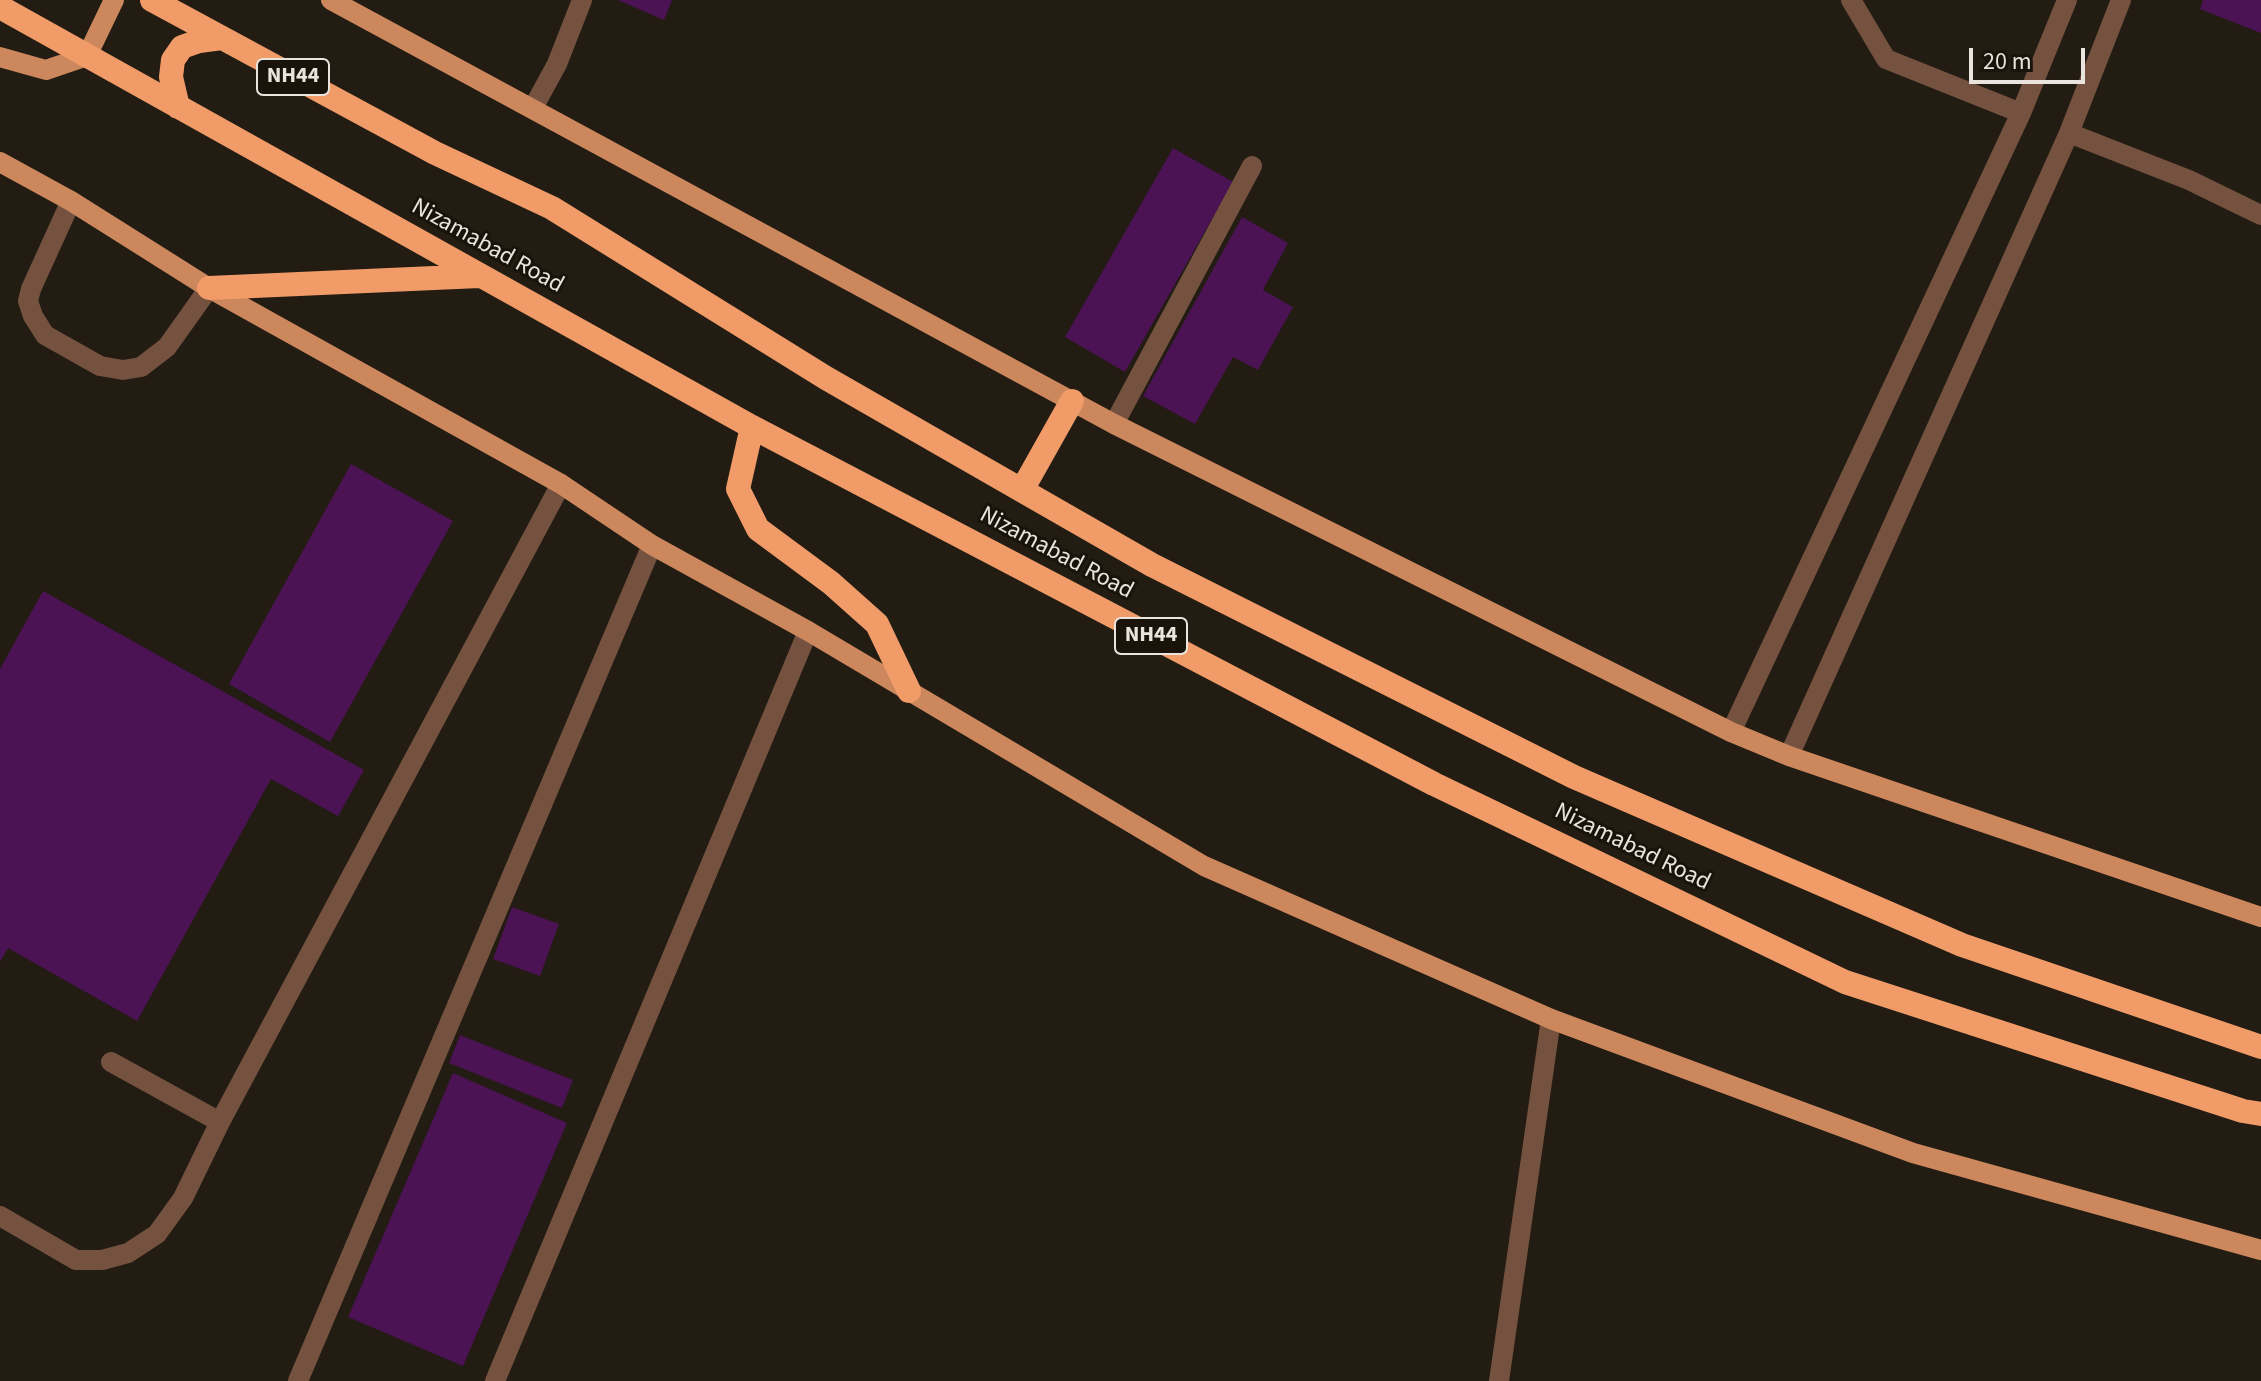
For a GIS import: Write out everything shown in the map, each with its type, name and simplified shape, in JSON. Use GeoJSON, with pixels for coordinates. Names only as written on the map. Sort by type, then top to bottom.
{"type":"FeatureCollection","features":[{"type":"Feature","properties":{"kind":"highway","name":"Nizamabad Road"},"geometry":{"type":"LineString","coordinates":[[152,0],[435,153],[552,208],[826,378],[1152,565],[1574,777],[1962,945],[2261,1047]]}},
{"type":"Feature","properties":{"kind":"highway","name":"Nizamabad Road"},"geometry":{"type":"LineString","coordinates":[[0,7],[752,427],[1434,784],[1845,982],[2243,1111],[2261,1114]]}},
{"type":"Feature","properties":{"kind":"highway"},"geometry":{"type":"LineString","coordinates":[[178,107],[171,77],[173,60],[182,47],[222,38]]}},
{"type":"Feature","properties":{"kind":"highway"},"geometry":{"type":"LineString","coordinates":[[209,288],[481,276]]}},
{"type":"Feature","properties":{"kind":"highway"},"geometry":{"type":"LineString","coordinates":[[1022,490],[1072,401]]}},
{"type":"Feature","properties":{"kind":"highway"},"geometry":{"type":"LineString","coordinates":[[752,427],[738,489],[758,529],[831,583],[877,624],[909,691]]}},
{"type":"Feature","properties":{"kind":"main road"},"geometry":{"type":"LineString","coordinates":[[0,57],[46,70],[87,56],[114,0]]}},
{"type":"Feature","properties":{"kind":"main road"},"geometry":{"type":"LineString","coordinates":[[331,0],[1114,424],[1731,732],[1789,756],[2261,917]]}},
{"type":"Feature","properties":{"kind":"main road"},"geometry":{"type":"LineString","coordinates":[[0,162],[71,201],[209,288],[561,484],[652,545],[808,631],[1204,866],[1551,1019],[1913,1153],[2261,1250]]}},
{"type":"Feature","properties":{"kind":"street"},"geometry":{"type":"LineString","coordinates":[[533,108],[557,64],[582,0]]}},
{"type":"Feature","properties":{"kind":"street"},"geometry":{"type":"LineString","coordinates":[[1851,0],[1886,59],[2021,113]]}},
{"type":"Feature","properties":{"kind":"street"},"geometry":{"type":"LineString","coordinates":[[1731,732],[2021,113],[2067,0]]}},
{"type":"Feature","properties":{"kind":"street"},"geometry":{"type":"LineString","coordinates":[[1789,756],[2069,133],[2121,0]]}},
{"type":"Feature","properties":{"kind":"street"},"geometry":{"type":"LineString","coordinates":[[2069,133],[2189,180],[2261,215]]}},
{"type":"Feature","properties":{"kind":"street"},"geometry":{"type":"LineString","coordinates":[[1114,424],[1252,166]]}},
{"type":"Feature","properties":{"kind":"street"},"geometry":{"type":"LineString","coordinates":[[71,201],[28,301],[45,335],[100,366],[123,370],[141,367],[167,347],[209,288]]}},
{"type":"Feature","properties":{"kind":"street"},"geometry":{"type":"LineString","coordinates":[[0,1216],[76,1260],[102,1260],[128,1253],[157,1234],[183,1198],[220,1122],[561,484]]}},
{"type":"Feature","properties":{"kind":"street"},"geometry":{"type":"LineString","coordinates":[[298,1381],[652,545]]}},
{"type":"Feature","properties":{"kind":"street"},"geometry":{"type":"LineString","coordinates":[[495,1381],[808,631]]}},
{"type":"Feature","properties":{"kind":"street"},"geometry":{"type":"LineString","coordinates":[[1499,1381],[1551,1019]]}},
{"type":"Feature","properties":{"kind":"street"},"geometry":{"type":"LineString","coordinates":[[111,1062],[220,1122]]}},
{"type":"Feature","properties":{"kind":"building"},"geometry":{"type":"Polygon","coordinates":[[[618,0],[672,0],[664,20],[618,0]]]}},
{"type":"Feature","properties":{"kind":"building"},"geometry":{"type":"Polygon","coordinates":[[[2203,0],[2261,0],[2261,33],[2200,9],[2203,0]]]}},
{"type":"Feature","properties":{"kind":"building"},"geometry":{"type":"Polygon","coordinates":[[[1173,148],[1233,182],[1125,372],[1065,337],[1173,148]]]}},
{"type":"Feature","properties":{"kind":"building"},"geometry":{"type":"Polygon","coordinates":[[[1242,217],[1288,243],[1263,290],[1293,307],[1258,370],[1233,357],[1195,424],[1143,396],[1242,217]]]}},
{"type":"Feature","properties":{"kind":"building"},"geometry":{"type":"Polygon","coordinates":[[[351,464],[453,521],[330,742],[229,684],[351,464]]]}},
{"type":"Feature","properties":{"kind":"building"},"geometry":{"type":"Polygon","coordinates":[[[43,591],[364,770],[338,816],[271,779],[137,1021],[8,948],[0,962],[0,669],[43,591]]]}},
{"type":"Feature","properties":{"kind":"building"},"geometry":{"type":"Polygon","coordinates":[[[512,907],[559,924],[540,976],[493,959],[512,907]]]}},
{"type":"Feature","properties":{"kind":"building"},"geometry":{"type":"Polygon","coordinates":[[[460,1035],[573,1080],[562,1108],[449,1063],[460,1035]]]}},
{"type":"Feature","properties":{"kind":"building"},"geometry":{"type":"Polygon","coordinates":[[[453,1073],[567,1123],[463,1366],[348,1317],[453,1073]]]}}]}
